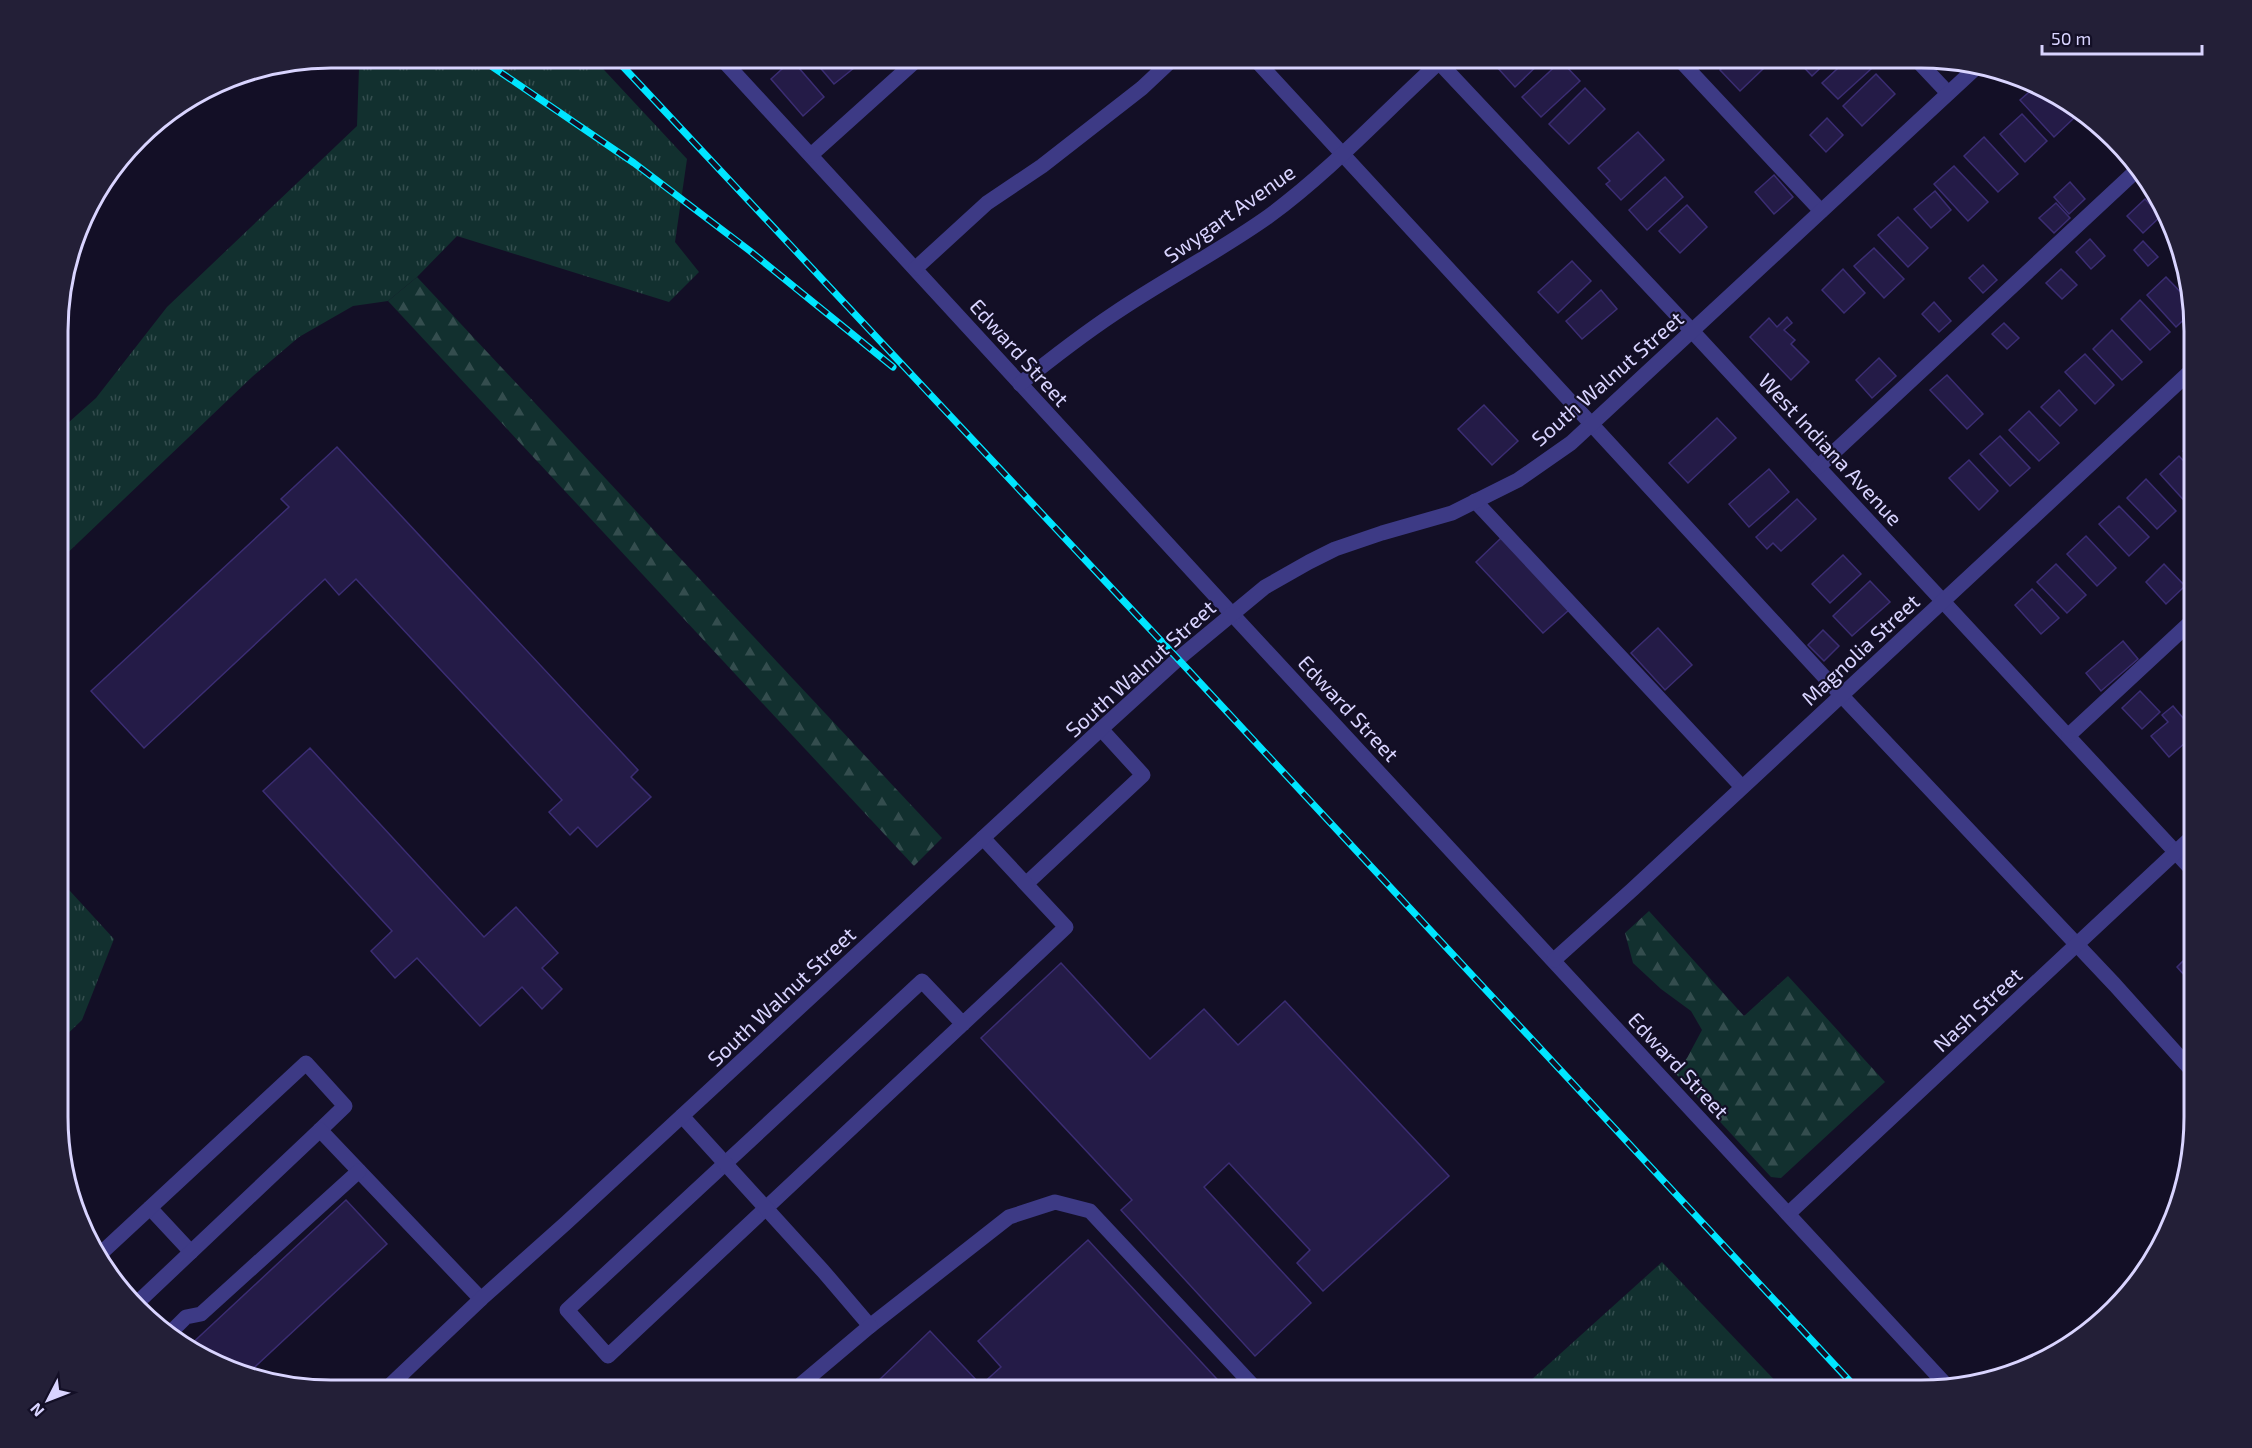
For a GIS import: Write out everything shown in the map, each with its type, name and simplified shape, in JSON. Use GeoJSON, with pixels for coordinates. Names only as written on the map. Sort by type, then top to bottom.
{"type":"FeatureCollection","features":[{"type":"Feature","properties":{"kind":"street","name":"Edward Street"},"geometry":{"type":"LineString","coordinates":[[730,68],[1941,1380]]}},
{"type":"Feature","properties":{"kind":"street"},"geometry":{"type":"LineString","coordinates":[[811,155],[908,68]]}},
{"type":"Feature","properties":{"kind":"street"},"geometry":{"type":"LineString","coordinates":[[916,268],[987,203],[1042,166],[1142,88],[1163,68]]}},
{"type":"Feature","properties":{"kind":"street"},"geometry":{"type":"LineString","coordinates":[[1263,68],[1842,696],[2184,1062]]}},
{"type":"Feature","properties":{"kind":"street","name":"Swygart Avenue"},"geometry":{"type":"LineString","coordinates":[[1020,384],[1064,348],[1116,312],[1199,262],[1268,216],[1343,154],[1431,68]]}},
{"type":"Feature","properties":{"kind":"street","name":"West Indiana Avenue"},"geometry":{"type":"LineString","coordinates":[[1448,68],[2184,861]]}},
{"type":"Feature","properties":{"kind":"street"},"geometry":{"type":"LineString","coordinates":[[1687,68],[1821,211]]}},
{"type":"Feature","properties":{"kind":"street"},"geometry":{"type":"LineString","coordinates":[[1924,68],[1948,93]]}},
{"type":"Feature","properties":{"kind":"street","name":"South Walnut Street"},"geometry":{"type":"LineString","coordinates":[[398,1378],[1101,729],[1178,659],[1232,614],[1265,587],[1335,549],[1452,513],[1518,480],[1571,443],[1971,73]]}},
{"type":"Feature","properties":{"kind":"street"},"geometry":{"type":"LineString","coordinates":[[1818,467],[2133,174]]}},
{"type":"Feature","properties":{"kind":"street","name":"Magnolia Street"},"geometry":{"type":"LineString","coordinates":[[1554,960],[2184,377]]}},
{"type":"Feature","properties":{"kind":"street"},"geometry":{"type":"LineString","coordinates":[[1475,501],[1742,787]]}},
{"type":"Feature","properties":{"kind":"street"},"geometry":{"type":"LineString","coordinates":[[2069,735],[2184,628]]}},
{"type":"Feature","properties":{"kind":"street"},"geometry":{"type":"LineString","coordinates":[[1027,883],[1143,775],[1101,729]]}},
{"type":"Feature","properties":{"kind":"street"},"geometry":{"type":"LineString","coordinates":[[963,1024],[922,981],[567,1310],[608,1356],[767,1209],[963,1024],[1065,927],[1027,883],[983,838]]}},
{"type":"Feature","properties":{"kind":"street","name":"Nash Street"},"geometry":{"type":"LineString","coordinates":[[1788,1214],[2184,844]]}},
{"type":"Feature","properties":{"kind":"street"},"geometry":{"type":"LineString","coordinates":[[104,1251],[306,1063],[345,1106],[140,1300]]}},
{"type":"Feature","properties":{"kind":"street"},"geometry":{"type":"LineString","coordinates":[[682,1116],[870,1326]]}},
{"type":"Feature","properties":{"kind":"street"},"geometry":{"type":"LineString","coordinates":[[320,1130],[481,1299]]}},
{"type":"Feature","properties":{"kind":"street"},"geometry":{"type":"LineString","coordinates":[[174,1329],[186,1317],[201,1314],[359,1171]]}},
{"type":"Feature","properties":{"kind":"street"},"geometry":{"type":"LineString","coordinates":[[806,1380],[870,1326],[1009,1217],[1055,1202],[1090,1210],[1248,1380]]}},
{"type":"Feature","properties":{"kind":"street"},"geometry":{"type":"LineString","coordinates":[[150,1208],[191,1251]]}},
{"type":"Feature","properties":{"kind":"green space"},"geometry":{"type":"Polygon","coordinates":[[[359,68],[602,68],[687,159],[675,242],[699,272],[669,302],[457,236],[417,277],[388,301],[353,306],[299,337],[252,377],[68,552],[68,423],[96,398],[167,307],[357,126],[359,68]]]}},
{"type":"Feature","properties":{"kind":"green space"},"geometry":{"type":"Polygon","coordinates":[[[417,277],[942,838],[914,866],[388,301],[417,277]]]}},
{"type":"Feature","properties":{"kind":"green space"},"geometry":{"type":"Polygon","coordinates":[[[68,889],[114,939],[82,1020],[68,1033],[68,889]]]}},
{"type":"Feature","properties":{"kind":"green space"},"geometry":{"type":"Polygon","coordinates":[[[1649,911],[1744,1016],[1788,976],[1885,1082],[1781,1178],[1771,1177],[1674,1072],[1687,1058],[1702,1030],[1691,1011],[1661,989],[1633,963],[1625,933],[1649,911]]]}},
{"type":"Feature","properties":{"kind":"green space"},"geometry":{"type":"Polygon","coordinates":[[[1662,1262],[1774,1380],[1531,1380],[1662,1262]]]}},
{"type":"Feature","properties":{"kind":"building"},"geometry":{"type":"Polygon","coordinates":[[[783,68],[799,68],[824,97],[803,116],[771,79],[783,68]]]}},
{"type":"Feature","properties":{"kind":"building"},"geometry":{"type":"Polygon","coordinates":[[[820,68],[854,68],[834,84],[820,68]]]}},
{"type":"Feature","properties":{"kind":"building"},"geometry":{"type":"Polygon","coordinates":[[[1498,68],[1535,68],[1515,87],[1498,68]]]}},
{"type":"Feature","properties":{"kind":"building"},"geometry":{"type":"Polygon","coordinates":[[[1553,68],[1568,68],[1580,81],[1541,117],[1522,97],[1553,68]]]}},
{"type":"Feature","properties":{"kind":"building"},"geometry":{"type":"Polygon","coordinates":[[[1722,68],[1763,69],[1740,91],[1720,70],[1722,68]]]}},
{"type":"Feature","properties":{"kind":"building"},"geometry":{"type":"Polygon","coordinates":[[[1804,68],[1820,68],[1812,76],[1804,68]]]}},
{"type":"Feature","properties":{"kind":"building"},"geometry":{"type":"Polygon","coordinates":[[[1838,68],[1871,69],[1838,99],[1822,83],[1838,68]]]}},
{"type":"Feature","properties":{"kind":"building"},"geometry":{"type":"Polygon","coordinates":[[[1876,74],[1895,94],[1862,126],[1843,106],[1876,74]]]}},
{"type":"Feature","properties":{"kind":"building"},"geometry":{"type":"Polygon","coordinates":[[[1585,88],[1605,109],[1569,144],[1549,124],[1585,88]]]}},
{"type":"Feature","properties":{"kind":"building"},"geometry":{"type":"Polygon","coordinates":[[[2030,91],[2068,112],[2074,118],[2054,137],[2020,100],[2030,91]]]}},
{"type":"Feature","properties":{"kind":"building"},"geometry":{"type":"Polygon","coordinates":[[[2022,114],[2047,141],[2025,162],[2000,134],[2022,114]]]}},
{"type":"Feature","properties":{"kind":"building"},"geometry":{"type":"Polygon","coordinates":[[[1827,118],[1843,135],[1826,152],[1810,135],[1827,118]]]}},
{"type":"Feature","properties":{"kind":"building"},"geometry":{"type":"Polygon","coordinates":[[[1638,132],[1664,160],[1621,200],[1606,184],[1610,181],[1598,168],[1638,132]]]}},
{"type":"Feature","properties":{"kind":"building"},"geometry":{"type":"Polygon","coordinates":[[[1984,137],[2018,174],[1998,192],[1964,156],[1984,137]]]}},
{"type":"Feature","properties":{"kind":"building"},"geometry":{"type":"Polygon","coordinates":[[[1954,166],[1988,202],[1968,221],[1934,184],[1954,166]]]}},
{"type":"Feature","properties":{"kind":"building"},"geometry":{"type":"Polygon","coordinates":[[[1774,175],[1793,197],[1774,214],[1755,192],[1774,175]]]}},
{"type":"Feature","properties":{"kind":"building"},"geometry":{"type":"Polygon","coordinates":[[[1665,177],[1683,197],[1647,230],[1629,210],[1665,177]]]}},
{"type":"Feature","properties":{"kind":"building"},"geometry":{"type":"Polygon","coordinates":[[[2070,182],[2085,199],[2069,214],[2054,197],[2070,182]]]}},
{"type":"Feature","properties":{"kind":"building"},"geometry":{"type":"Polygon","coordinates":[[[1935,191],[1951,210],[1931,228],[1914,209],[1935,191]]]}},
{"type":"Feature","properties":{"kind":"building"},"geometry":{"type":"Polygon","coordinates":[[[2145,199],[2159,218],[2143,233],[2127,216],[2145,199]]]}},
{"type":"Feature","properties":{"kind":"building"},"geometry":{"type":"Polygon","coordinates":[[[2056,203],[2070,218],[2054,233],[2039,218],[2056,203]]]}},
{"type":"Feature","properties":{"kind":"building"},"geometry":{"type":"Polygon","coordinates":[[[1687,205],[1707,227],[1680,253],[1659,231],[1687,205]]]}},
{"type":"Feature","properties":{"kind":"building"},"geometry":{"type":"Polygon","coordinates":[[[1898,217],[1928,248],[1908,267],[1878,235],[1898,217]]]}},
{"type":"Feature","properties":{"kind":"building"},"geometry":{"type":"Polygon","coordinates":[[[2090,239],[2105,256],[2091,269],[2076,252],[2090,239]]]}},
{"type":"Feature","properties":{"kind":"building"},"geometry":{"type":"Polygon","coordinates":[[[2143,241],[2158,257],[2148,266],[2134,250],[2143,241]]]}},
{"type":"Feature","properties":{"kind":"building"},"geometry":{"type":"Polygon","coordinates":[[[1874,248],[1904,279],[1884,298],[1854,266],[1874,248]]]}},
{"type":"Feature","properties":{"kind":"building"},"geometry":{"type":"Polygon","coordinates":[[[1572,261],[1591,281],[1558,313],[1538,292],[1572,261]]]}},
{"type":"Feature","properties":{"kind":"building"},"geometry":{"type":"Polygon","coordinates":[[[1983,265],[1997,280],[1983,293],[1969,278],[1983,265]]]}},
{"type":"Feature","properties":{"kind":"building"},"geometry":{"type":"Polygon","coordinates":[[[1843,269],[1865,293],[1844,313],[1822,290],[1843,269]]]}},
{"type":"Feature","properties":{"kind":"building"},"geometry":{"type":"Polygon","coordinates":[[[2061,269],[2077,285],[2062,299],[2046,283],[2061,269]]]}},
{"type":"Feature","properties":{"kind":"building"},"geometry":{"type":"Polygon","coordinates":[[[2166,277],[2181,293],[2184,319],[2176,327],[2147,295],[2166,277]]]}},
{"type":"Feature","properties":{"kind":"building"},"geometry":{"type":"Polygon","coordinates":[[[1601,290],[1617,309],[1582,339],[1566,321],[1601,290]]]}},
{"type":"Feature","properties":{"kind":"building"},"geometry":{"type":"Polygon","coordinates":[[[2140,300],[2170,332],[2150,350],[2121,319],[2140,300]]]}},
{"type":"Feature","properties":{"kind":"building"},"geometry":{"type":"Polygon","coordinates":[[[1934,302],[1951,321],[1939,332],[1922,314],[1934,302]]]}},
{"type":"Feature","properties":{"kind":"building"},"geometry":{"type":"Polygon","coordinates":[[[1787,317],[1792,323],[1784,330],[1795,340],[1791,344],[1809,362],[1791,380],[1750,337],[1769,318],[1777,327],[1787,317]]]}},
{"type":"Feature","properties":{"kind":"building"},"geometry":{"type":"Polygon","coordinates":[[[2004,323],[2019,338],[2007,349],[1992,334],[2004,323]]]}},
{"type":"Feature","properties":{"kind":"building"},"geometry":{"type":"Polygon","coordinates":[[[2112,330],[2142,362],[2122,380],[2093,349],[2112,330]]]}},
{"type":"Feature","properties":{"kind":"building"},"geometry":{"type":"Polygon","coordinates":[[[2085,354],[2114,385],[2095,404],[2065,372],[2085,354]]]}},
{"type":"Feature","properties":{"kind":"building"},"geometry":{"type":"Polygon","coordinates":[[[1879,358],[1896,376],[1872,398],[1856,380],[1879,358]]]}},
{"type":"Feature","properties":{"kind":"building"},"geometry":{"type":"Polygon","coordinates":[[[1947,375],[1983,414],[1967,429],[1930,390],[1947,375]]]}},
{"type":"Feature","properties":{"kind":"building"},"geometry":{"type":"Polygon","coordinates":[[[2059,390],[2077,410],[2060,426],[2041,407],[2059,390]]]}},
{"type":"Feature","properties":{"kind":"building"},"geometry":{"type":"Polygon","coordinates":[[[1484,405],[1518,441],[1492,465],[1458,429],[1484,405]]]}},
{"type":"Feature","properties":{"kind":"building"},"geometry":{"type":"Polygon","coordinates":[[[2029,411],[2059,443],[2039,461],[2009,430],[2029,411]]]}},
{"type":"Feature","properties":{"kind":"building"},"geometry":{"type":"Polygon","coordinates":[[[1717,418],[1736,438],[1688,483],[1669,463],[1717,418]]]}},
{"type":"Feature","properties":{"kind":"building"},"geometry":{"type":"Polygon","coordinates":[[[2000,436],[2030,468],[2010,486],[1980,454],[2000,436]]]}},
{"type":"Feature","properties":{"kind":"building"},"geometry":{"type":"Polygon","coordinates":[[[337,447],[638,770],[631,777],[651,797],[597,847],[578,827],[570,835],[549,812],[562,800],[356,579],[339,595],[325,579],[144,748],[91,691],[289,507],[281,499],[337,447]]]}},
{"type":"Feature","properties":{"kind":"building"},"geometry":{"type":"Polygon","coordinates":[[[2179,456],[2184,461],[2184,500],[2160,474],[2179,456]]]}},
{"type":"Feature","properties":{"kind":"building"},"geometry":{"type":"Polygon","coordinates":[[[1969,460],[1998,491],[1979,510],[1949,478],[1969,460]]]}},
{"type":"Feature","properties":{"kind":"building"},"geometry":{"type":"Polygon","coordinates":[[[1769,469],[1789,492],[1749,527],[1729,504],[1769,469]]]}},
{"type":"Feature","properties":{"kind":"building"},"geometry":{"type":"Polygon","coordinates":[[[2146,479],[2176,511],[2157,529],[2127,498],[2146,479]]]}},
{"type":"Feature","properties":{"kind":"building"},"geometry":{"type":"Polygon","coordinates":[[[1797,499],[1816,519],[1781,551],[1773,543],[1767,549],[1756,537],[1797,499]]]}},
{"type":"Feature","properties":{"kind":"building"},"geometry":{"type":"Polygon","coordinates":[[[2119,506],[2149,537],[2129,556],[2099,524],[2119,506]]]}},
{"type":"Feature","properties":{"kind":"building"},"geometry":{"type":"Polygon","coordinates":[[[2086,536],[2116,568],[2097,586],[2067,554],[2086,536]]]}},
{"type":"Feature","properties":{"kind":"building"},"geometry":{"type":"Polygon","coordinates":[[[1501,538],[1569,610],[1543,633],[1476,562],[1501,538]]]}},
{"type":"Feature","properties":{"kind":"building"},"geometry":{"type":"Polygon","coordinates":[[[1843,555],[1861,574],[1830,603],[1812,584],[1843,555]]]}},
{"type":"Feature","properties":{"kind":"building"},"geometry":{"type":"Polygon","coordinates":[[[2056,564],[2086,595],[2067,613],[2037,582],[2056,564]]]}},
{"type":"Feature","properties":{"kind":"building"},"geometry":{"type":"Polygon","coordinates":[[[2164,564],[2184,587],[2166,604],[2146,582],[2164,564]]]}},
{"type":"Feature","properties":{"kind":"building"},"geometry":{"type":"Polygon","coordinates":[[[1870,581],[1890,602],[1852,636],[1833,616],[1870,581]]]}},
{"type":"Feature","properties":{"kind":"building"},"geometry":{"type":"Polygon","coordinates":[[[2032,589],[2059,618],[2041,634],[2015,605],[2032,589]]]}},
{"type":"Feature","properties":{"kind":"building"},"geometry":{"type":"Polygon","coordinates":[[[1658,628],[1692,665],[1665,690],[1631,653],[1658,628]]]}},
{"type":"Feature","properties":{"kind":"building"},"geometry":{"type":"Polygon","coordinates":[[[1823,630],[1839,646],[1824,661],[1808,645],[1823,630]]]}},
{"type":"Feature","properties":{"kind":"building"},"geometry":{"type":"Polygon","coordinates":[[[2123,641],[2138,659],[2101,691],[2086,673],[2123,641]]]}},
{"type":"Feature","properties":{"kind":"building"},"geometry":{"type":"Polygon","coordinates":[[[2140,691],[2160,712],[2142,729],[2122,708],[2140,691]]]}},
{"type":"Feature","properties":{"kind":"building"},"geometry":{"type":"Polygon","coordinates":[[[2173,706],[2184,719],[2184,744],[2169,757],[2151,736],[2168,722],[2162,715],[2173,706]]]}},
{"type":"Feature","properties":{"kind":"building"},"geometry":{"type":"Polygon","coordinates":[[[310,748],[484,937],[516,907],[558,953],[542,968],[562,989],[542,1009],[522,987],[480,1026],[417,958],[395,978],[371,951],[392,931],[263,791],[310,748]]]}},
{"type":"Feature","properties":{"kind":"building"},"geometry":{"type":"Polygon","coordinates":[[[2184,960],[2184,975],[2177,967],[2184,960]]]}},
{"type":"Feature","properties":{"kind":"building"},"geometry":{"type":"Polygon","coordinates":[[[1061,963],[1150,1059],[1204,1009],[1238,1045],[1285,1001],[1449,1176],[1323,1291],[1297,1263],[1310,1250],[1229,1163],[1204,1187],[1311,1303],[1255,1356],[1121,1210],[1132,1200],[981,1038],[1061,963]]]}},
{"type":"Feature","properties":{"kind":"building"},"geometry":{"type":"Polygon","coordinates":[[[346,1200],[387,1244],[253,1369],[230,1361],[194,1342],[346,1200]]]}},
{"type":"Feature","properties":{"kind":"building"},"geometry":{"type":"Polygon","coordinates":[[[1088,1240],[1218,1380],[987,1380],[1001,1367],[978,1341],[1088,1240]]]}},
{"type":"Feature","properties":{"kind":"building"},"geometry":{"type":"Polygon","coordinates":[[[930,1331],[976,1380],[879,1380],[930,1331]]]}},
{"type":"Feature","properties":{"kind":"railway"},"geometry":{"type":"LineString","coordinates":[[494,68],[634,163],[750,251],[893,367]]}},
{"type":"Feature","properties":{"kind":"railway"},"geometry":{"type":"LineString","coordinates":[[624,68],[1849,1380]]}}]}
